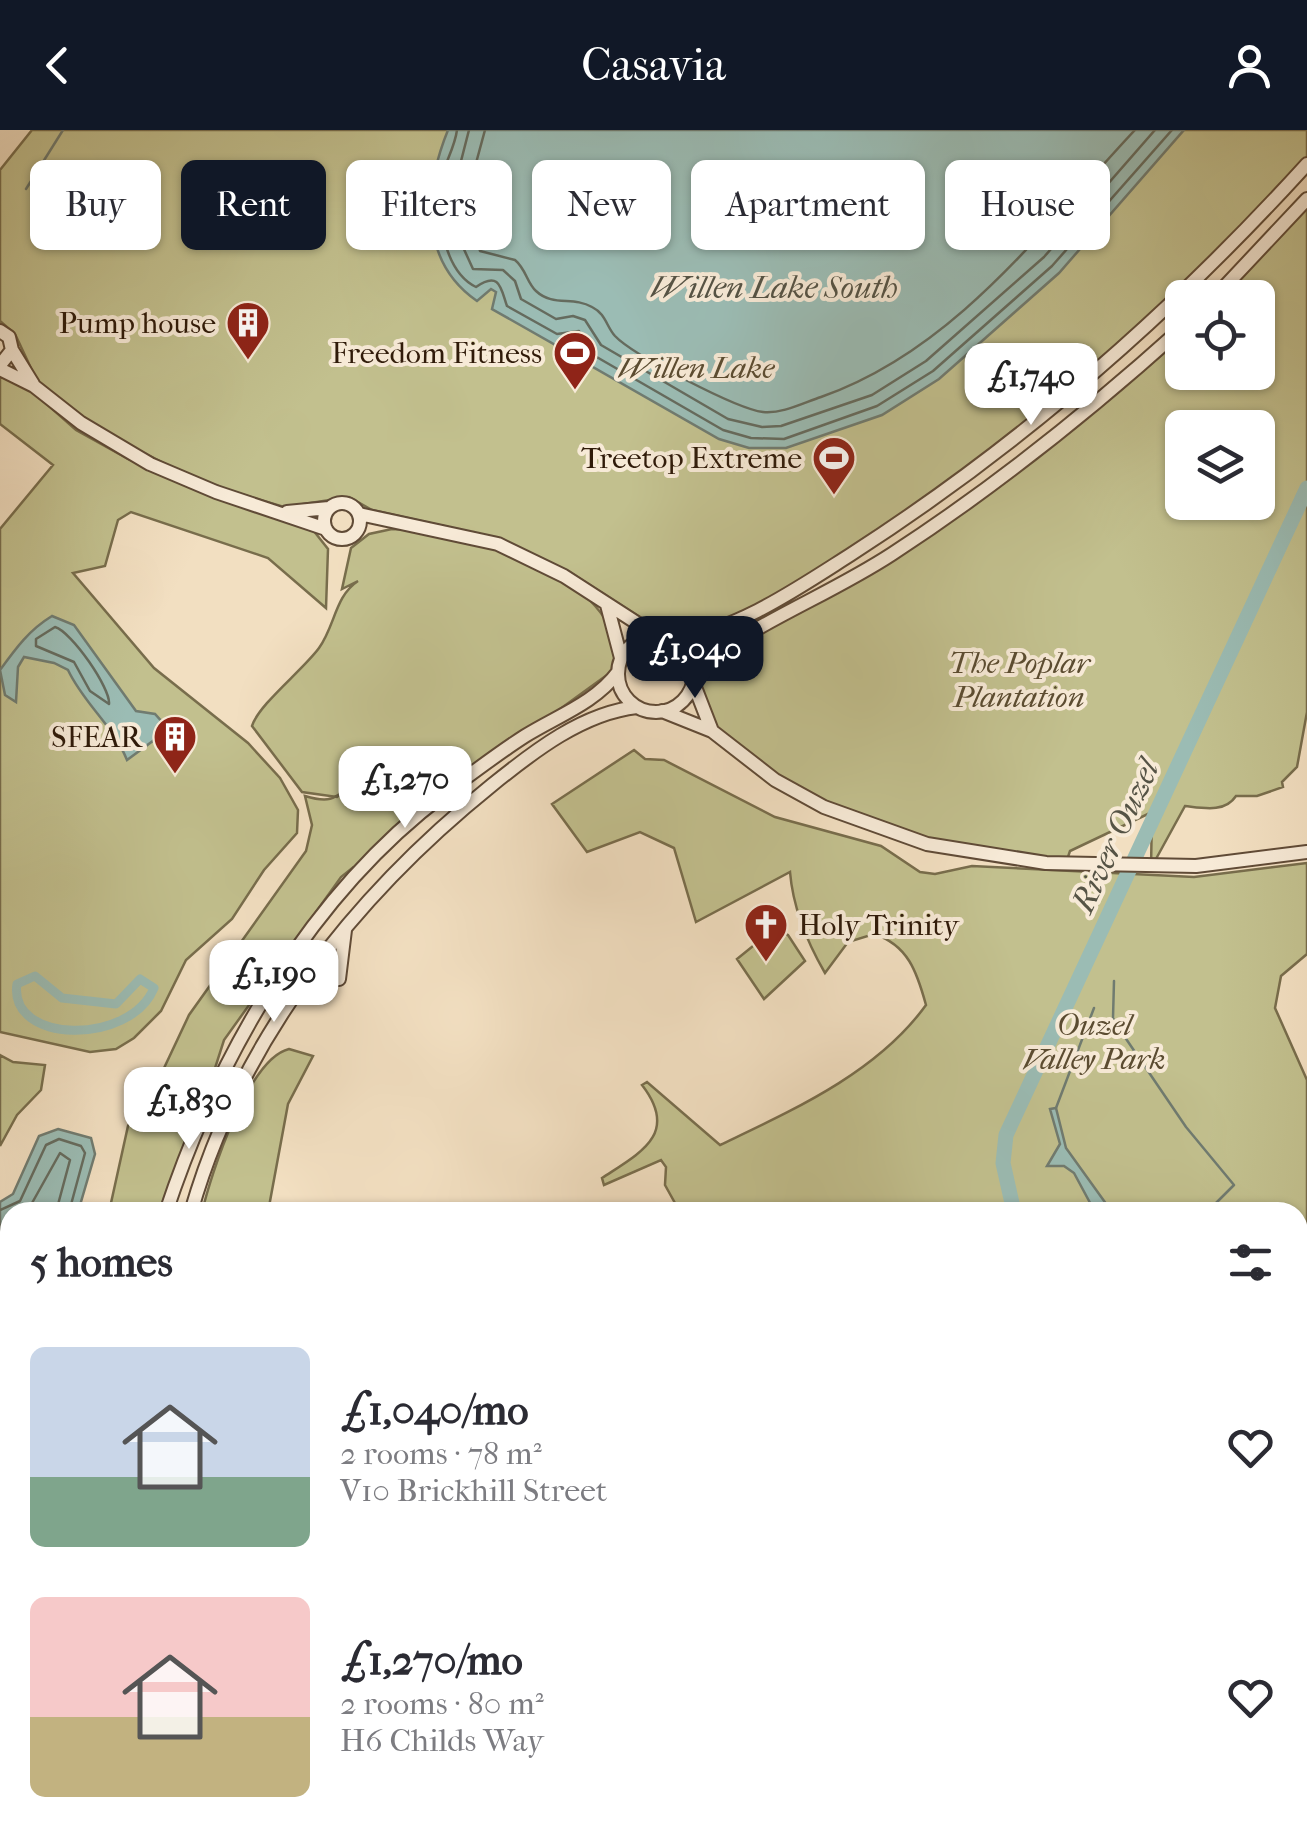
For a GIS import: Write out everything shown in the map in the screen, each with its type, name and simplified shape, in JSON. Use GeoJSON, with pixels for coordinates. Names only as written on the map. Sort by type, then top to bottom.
{"type":"FeatureCollection","features":[{"type":"Feature","properties":{"kind":"street"},"geometry":{"type":"LineString","coordinates":[[673,640],[725,627],[795,590],[984,461],[1069,396],[1228,252],[1307,164]]}},
{"type":"Feature","properties":{"kind":"street"},"geometry":{"type":"LineString","coordinates":[[1231,280],[1307,199]]}},
{"type":"Feature","properties":{"kind":"street"},"geometry":{"type":"LineString","coordinates":[[0,330],[9,337],[12,350],[34,386]]}},
{"type":"Feature","properties":{"kind":"street"},"geometry":{"type":"LineString","coordinates":[[661,711],[682,701],[693,676],[720,649],[890,555],[997,481],[1090,409],[1165,343]]}},
{"type":"Feature","properties":{"kind":"street"},"geometry":{"type":"LineString","coordinates":[[12,350],[0,367],[134,456],[216,492],[326,528],[337,538],[393,523]]}},
{"type":"Feature","properties":{"kind":"street"},"geometry":{"type":"LineString","coordinates":[[285,512],[345,503],[358,514],[463,533],[538,561],[657,636],[673,640],[685,649],[712,731]]}},
{"type":"Feature","properties":{"kind":"street"},"geometry":{"type":"LineString","coordinates":[[326,528],[329,508]]}},
{"type":"Feature","properties":{"kind":"street"},"geometry":{"type":"LineString","coordinates":[[356,533],[358,514]]}},
{"type":"Feature","properties":{"kind":"street"},"geometry":{"type":"LineString","coordinates":[[606,605],[626,698],[641,708]]}},
{"type":"Feature","properties":{"kind":"street"},"geometry":{"type":"LineString","coordinates":[[170,1202],[210,1102],[260,1005],[345,888],[416,817],[502,751],[594,696],[636,642],[657,636]]}},
{"type":"Feature","properties":{"kind":"street"},"geometry":{"type":"LineString","coordinates":[[195,1202],[241,1087],[280,1016],[316,963],[421,844],[506,774],[596,716],[641,708],[661,711],[712,731],[776,780],[866,826],[928,844],[1046,863],[1196,866],[1307,852]]}},
{"type":"Feature","properties":{"kind":"street"},"geometry":{"type":"LineString","coordinates":[[339,980],[345,928]]}},
{"type":"Feature","properties":{"kind":"street"},"geometry":{"type":"LineString","coordinates":[[297,949],[316,963]]}},
{"type":"Feature","properties":{"kind":"green space","name":"Willen Lake"},"geometry":{"type":"Polygon","coordinates":[[[32,130],[1307,130],[1307,164],[1198,280],[1165,280],[1165,312],[886,531],[725,627],[673,640],[657,636],[644,620],[568,571],[501,539],[372,510],[349,497],[284,507],[201,482],[107,434],[56,399],[37,381],[15,334],[0,321],[0,170],[32,130]]]}},
{"type":"Feature","properties":{"kind":"green space","name":"The Poplar Plantation"},"geometry":{"type":"Polygon","coordinates":[[[1307,199],[1307,712],[1297,767],[1282,782],[1283,787],[1257,796],[1236,796],[1220,807],[1185,806],[1151,868],[1152,812],[1070,851],[1068,857],[1046,863],[976,853],[824,807],[712,731],[694,671],[997,481],[1165,342],[1165,390],[1275,390],[1275,280],[1230,280],[1307,199]]]}},
{"type":"Feature","properties":{"kind":"green space"},"geometry":{"type":"Polygon","coordinates":[[[0,376],[32,391],[76,430],[128,459],[178,482],[313,530],[328,549],[326,608],[268,558],[131,512],[118,520],[105,566],[73,573],[154,668],[248,743],[280,778],[298,810],[297,833],[264,870],[232,919],[186,960],[161,1011],[134,1038],[116,1049],[90,1052],[0,1032],[0,529],[53,465],[0,424],[0,376]]]}},
{"type":"Feature","properties":{"kind":"green space"},"geometry":{"type":"Polygon","coordinates":[[[392,529],[421,531],[520,556],[551,571],[600,612],[618,648],[618,667],[439,797],[345,888],[351,869],[341,877],[224,1040],[208,1090],[157,1083],[189,1015],[306,851],[312,825],[305,796],[335,797],[302,792],[252,726],[263,708],[324,639],[344,595],[358,581],[342,589],[351,548],[369,534],[392,529]]]}},
{"type":"Feature","properties":{"kind":"green space","name":"Ouzel Valley Park"},"geometry":{"type":"Polygon","coordinates":[[[634,750],[645,759],[664,760],[775,817],[881,846],[920,872],[935,874],[972,866],[1194,877],[1307,863],[1307,954],[1281,976],[1275,1008],[1307,1080],[1307,1202],[674,1202],[665,1185],[666,1167],[661,1160],[604,1185],[602,1178],[641,1151],[656,1129],[653,1102],[642,1085],[647,1082],[720,1145],[859,1070],[906,1029],[926,1005],[909,961],[895,945],[874,934],[848,942],[825,973],[802,924],[790,872],[696,922],[674,848],[640,832],[587,852],[552,804],[634,750]]]}},
{"type":"Feature","properties":{"kind":"green space"},"geometry":{"type":"Polygon","coordinates":[[[774,929],[788,935],[805,961],[764,999],[737,959],[774,929]]]}},
{"type":"Feature","properties":{"kind":"green space"},"geometry":{"type":"Polygon","coordinates":[[[289,1049],[313,1056],[288,1104],[270,1202],[205,1202],[234,1120],[259,1073],[274,1057],[289,1049]]]}},
{"type":"Feature","properties":{"kind":"green space"},"geometry":{"type":"Polygon","coordinates":[[[0,1055],[13,1062],[45,1065],[41,1090],[17,1115],[0,1146],[0,1055]]]}},
{"type":"Feature","properties":{"kind":"green space"},"geometry":{"type":"Polygon","coordinates":[[[150,1087],[214,1094],[170,1202],[111,1202],[128,1126],[150,1087]]]}},
{"type":"Feature","properties":{"kind":"water","name":"Willen Lake South"},"geometry":{"type":"Polygon","coordinates":[[[448,130],[1184,130],[1110,215],[1110,160],[945,160],[945,250],[1079,250],[1059,273],[939,379],[882,415],[786,448],[749,448],[719,439],[572,355],[574,340],[559,347],[492,309],[496,292],[491,289],[477,301],[458,285],[438,250],[512,250],[512,160],[438,160],[448,130]]]}},
{"type":"Feature","properties":{"kind":"water"},"geometry":{"type":"Polygon","coordinates":[[[52,616],[74,625],[136,711],[155,714],[172,733],[161,735],[127,760],[68,670],[54,663],[24,657],[18,667],[16,702],[5,695],[0,670],[30,633],[52,616]]]}},
{"type":"Feature","properties":{"kind":"water"},"geometry":{"type":"Polygon","coordinates":[[[1056,1108],[1066,1148],[1105,1202],[1090,1202],[1074,1173],[1064,1166],[1047,1166],[1060,1144],[1050,1109],[1056,1108]]]}},
{"type":"Feature","properties":{"kind":"water"},"geometry":{"type":"Polygon","coordinates":[[[58,1129],[91,1138],[95,1154],[81,1202],[0,1202],[13,1194],[39,1136],[58,1129]]]}},
{"type":"Feature","properties":{"kind":"waterway"},"geometry":{"type":"LineString","coordinates":[[26,189],[63,130]]}},
{"type":"Feature","properties":{"kind":"waterway","name":"River Ouzel"},"geometry":{"type":"LineString","coordinates":[[1012,1202],[1003,1163],[1006,1135],[1307,488]]}},
{"type":"Feature","properties":{"kind":"waterway"},"geometry":{"type":"LineString","coordinates":[[35,976],[62,998],[116,1004],[140,979],[154,988],[141,1007],[121,1020],[98,1028],[73,1030],[50,1027],[31,1018],[19,1004],[17,984],[35,976]]}},
{"type":"Feature","properties":{"kind":"waterway"},"geometry":{"type":"LineString","coordinates":[[1114,981],[1113,1018],[1118,1027],[1186,1127],[1234,1185],[1217,1202]]}},
{"type":"Feature","properties":{"kind":"waterway"},"geometry":{"type":"LineString","coordinates":[[1056,1108],[1094,1008]]}},
{"type":"Feature","properties":{"kind":"place","name":"Pump house"},"geometry":{"type":"Point","coordinates":[248,361]}},
{"type":"Feature","properties":{"kind":"place","name":"Freedom Fitness"},"geometry":{"type":"Point","coordinates":[575,391]}},
{"type":"Feature","properties":{"kind":"place","name":"Treetop Extreme"},"geometry":{"type":"Point","coordinates":[834,496]}},
{"type":"Feature","properties":{"kind":"place","name":"SFEAR"},"geometry":{"type":"Point","coordinates":[175,775]}},
{"type":"Feature","properties":{"kind":"place","name":"Holy Trinity"},"geometry":{"type":"Point","coordinates":[766,963]}}]}
